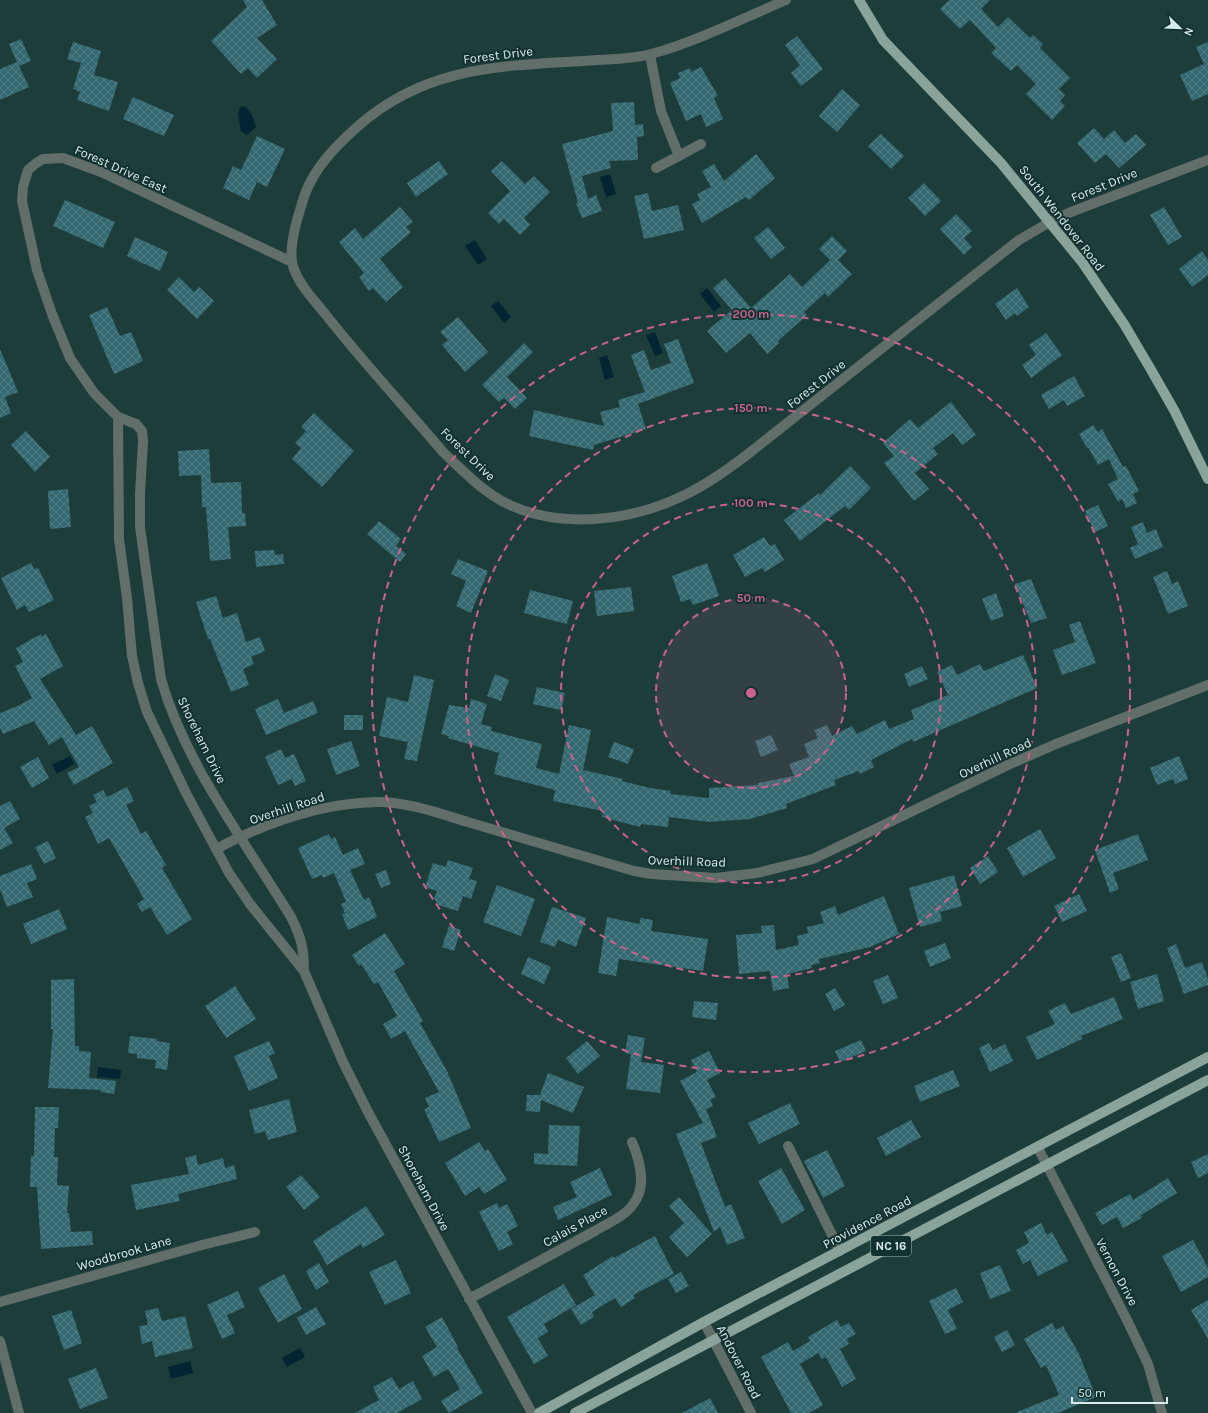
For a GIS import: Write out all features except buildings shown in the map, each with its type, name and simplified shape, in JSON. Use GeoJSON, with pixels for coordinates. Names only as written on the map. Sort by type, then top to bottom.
{"type":"FeatureCollection","features":[{"type":"Feature","properties":{"kind":"main road","name":"South Wendover Road"},"geometry":{"type":"LineString","coordinates":[[859,0],[883,40],[998,160],[1082,262],[1124,324],[1174,410],[1208,479]]}},
{"type":"Feature","properties":{"kind":"main road","name":"Providence Road"},"geometry":{"type":"LineString","coordinates":[[539,1413],[704,1322],[1038,1148],[1208,1057]]}},
{"type":"Feature","properties":{"kind":"main road","name":"NC 16"},"geometry":{"type":"LineString","coordinates":[[575,1413],[713,1339],[1047,1166],[1208,1080]]}},
{"type":"Feature","properties":{"kind":"street","name":"Forest Drive"},"geometry":{"type":"LineString","coordinates":[[786,0],[713,32],[650,55],[474,70],[422,86],[402,95],[365,120],[344,139],[316,171],[307,188],[294,235],[292,262],[294,270],[308,291],[338,329],[443,452],[468,476],[488,492],[511,506],[534,514],[574,519],[603,518],[663,505],[696,489],[725,471],[1019,240],[1050,222],[1136,186],[1208,160]]}},
{"type":"Feature","properties":{"kind":"street"},"geometry":{"type":"LineString","coordinates":[[650,55],[661,111],[679,156]]}},
{"type":"Feature","properties":{"kind":"street"},"geometry":{"type":"LineString","coordinates":[[656,168],[701,144]]}},
{"type":"Feature","properties":{"kind":"street","name":"Forest Drive East"},"geometry":{"type":"LineString","coordinates":[[116,415],[94,393],[70,358],[52,314],[38,270],[22,201],[24,184],[28,170],[43,159],[51,158],[77,163],[292,262]]}},
{"type":"Feature","properties":{"kind":"street","name":"Shoreham Drive"},"geometry":{"type":"LineString","coordinates":[[304,970],[304,953],[301,937],[291,917],[198,767],[173,715],[161,679],[140,527],[143,441],[142,431],[136,424],[116,415],[119,539],[127,598],[132,656],[138,683],[148,712],[168,757],[216,850],[247,899],[304,970],[343,1062],[368,1112],[532,1413]]}},
{"type":"Feature","properties":{"kind":"street","name":"Overhill Road"},"geometry":{"type":"LineString","coordinates":[[216,850],[241,836],[318,809],[378,802],[419,808],[627,869],[651,874],[716,878],[757,873],[813,859],[1048,747],[1208,685]]}},
{"type":"Feature","properties":{"kind":"street","name":"Calais Place"},"geometry":{"type":"LineString","coordinates":[[469,1299],[586,1235],[628,1210],[634,1204],[640,1193],[641,1181],[641,1167],[632,1142]]}},
{"type":"Feature","properties":{"kind":"street"},"geometry":{"type":"LineString","coordinates":[[788,1146],[840,1251]]}},
{"type":"Feature","properties":{"kind":"street","name":"Vernon Drive"},"geometry":{"type":"LineString","coordinates":[[1038,1148],[1139,1345],[1156,1386],[1162,1413]]}},
{"type":"Feature","properties":{"kind":"street","name":"Woodbrook Lane"},"geometry":{"type":"LineString","coordinates":[[0,1302],[202,1245],[255,1232]]}},
{"type":"Feature","properties":{"kind":"street","name":"Andover Road"},"geometry":{"type":"LineString","coordinates":[[704,1322],[751,1413]]}},
{"type":"Feature","properties":{"kind":"street"},"geometry":{"type":"LineString","coordinates":[[0,1342],[19,1413]]}},
{"type":"Feature","properties":{"kind":"water"},"geometry":{"type":"Polygon","coordinates":[[[245,106],[252,115],[256,127],[247,135],[241,131],[238,114],[240,107],[245,106]]]}},
{"type":"Feature","properties":{"kind":"water"},"geometry":{"type":"Polygon","coordinates":[[[610,174],[616,194],[606,197],[600,177],[610,174]]]}},
{"type":"Feature","properties":{"kind":"water"},"geometry":{"type":"Polygon","coordinates":[[[475,240],[487,259],[478,265],[465,246],[475,240]]]}},
{"type":"Feature","properties":{"kind":"water"},"geometry":{"type":"Polygon","coordinates":[[[707,288],[721,306],[714,312],[700,294],[707,288]]]}},
{"type":"Feature","properties":{"kind":"water"},"geometry":{"type":"Polygon","coordinates":[[[498,301],[511,317],[504,323],[491,306],[498,301]]]}},
{"type":"Feature","properties":{"kind":"water"},"geometry":{"type":"Polygon","coordinates":[[[655,332],[663,353],[655,356],[646,335],[655,332]]]}},
{"type":"Feature","properties":{"kind":"water"},"geometry":{"type":"Polygon","coordinates":[[[607,355],[614,377],[605,380],[599,358],[607,355]]]}},
{"type":"Feature","properties":{"kind":"water"},"geometry":{"type":"Polygon","coordinates":[[[70,756],[74,764],[57,774],[52,765],[70,756]]]}},
{"type":"Feature","properties":{"kind":"water"},"geometry":{"type":"Polygon","coordinates":[[[98,1067],[121,1070],[120,1079],[97,1077],[98,1067]]]}},
{"type":"Feature","properties":{"kind":"water"},"geometry":{"type":"Polygon","coordinates":[[[300,1348],[305,1357],[287,1367],[282,1358],[300,1348]]]}},
{"type":"Feature","properties":{"kind":"water"},"geometry":{"type":"Polygon","coordinates":[[[190,1361],[193,1373],[171,1379],[168,1367],[190,1361]]]}}]}
